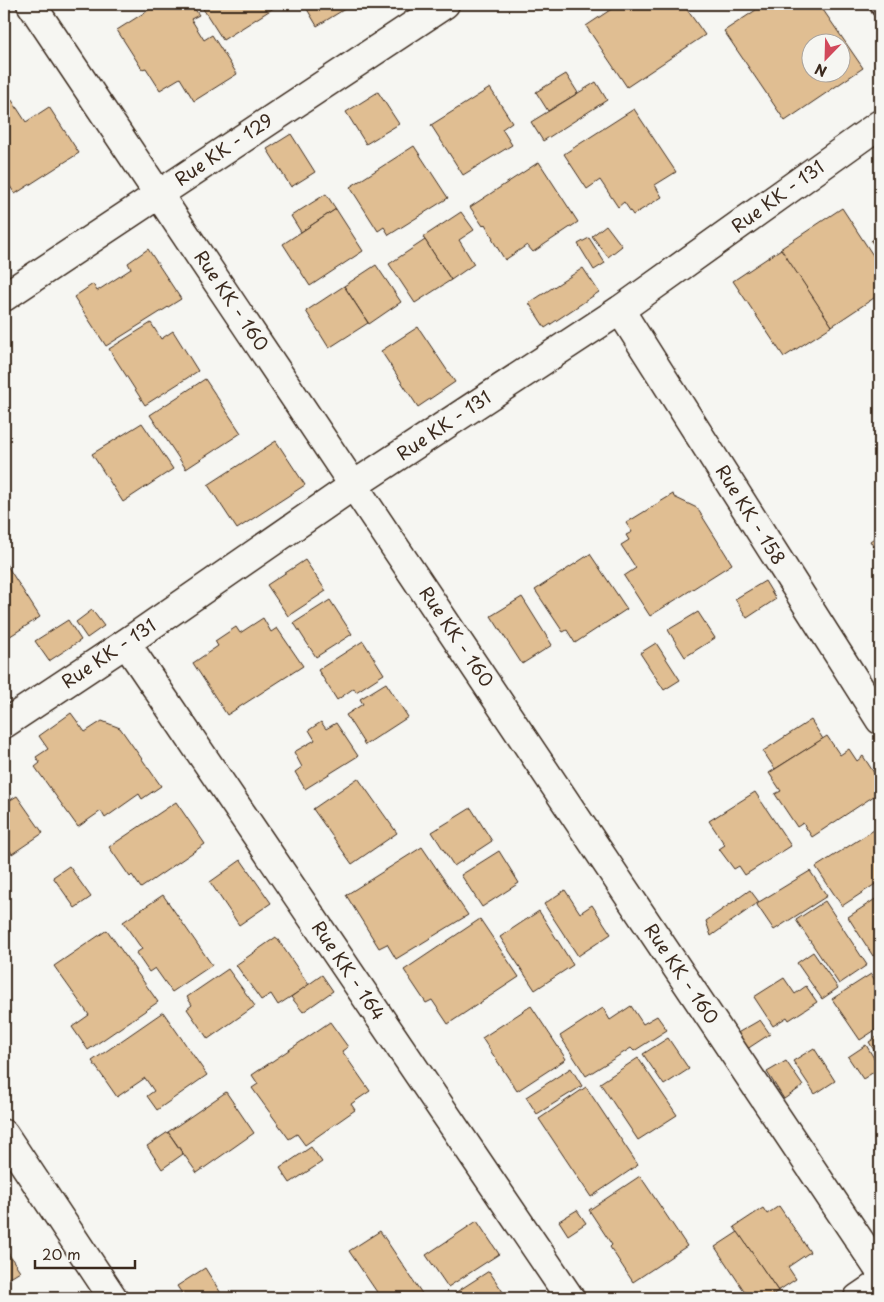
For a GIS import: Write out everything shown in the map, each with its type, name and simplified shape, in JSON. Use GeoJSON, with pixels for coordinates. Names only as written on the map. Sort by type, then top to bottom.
{"type":"FeatureCollection","features":[{"type":"Feature","properties":{"kind":"street","name":"Rue KK - 160"},"geometry":{"type":"LineString","coordinates":[[31,4],[880,1271]]}},
{"type":"Feature","properties":{"kind":"street","name":"Rue KK - 129"},"geometry":{"type":"LineString","coordinates":[[4,297],[159,194],[428,8]]}},
{"type":"Feature","properties":{"kind":"street","name":"Rue KK - 131"},"geometry":{"type":"LineString","coordinates":[[4,724],[126,643],[354,485],[620,310],[880,124]]}},
{"type":"Feature","properties":{"kind":"street","name":"Rue KK - 158"},"geometry":{"type":"LineString","coordinates":[[620,310],[880,720]]}},
{"type":"Feature","properties":{"kind":"street","name":"Rue KK - 164"},"geometry":{"type":"LineString","coordinates":[[126,643],[570,1298]]}},
{"type":"Feature","properties":{"kind":"street"},"geometry":{"type":"LineString","coordinates":[[4,1134],[113,1298]]}},
{"type":"Feature","properties":{"kind":"street"},"geometry":{"type":"LineString","coordinates":[[858,1298],[880,1283]]}},
{"type":"Feature","properties":{"kind":"lane"},"geometry":{"type":"LineString","coordinates":[[876,4],[880,9]]}},
{"type":"Feature","properties":{"kind":"building"},"geometry":{"type":"Polygon","coordinates":[[[158,4],[191,4],[199,15],[191,19],[204,40],[212,35],[237,74],[194,101],[180,78],[160,90],[146,68],[142,69],[117,30],[158,4]]]}},
{"type":"Feature","properties":{"kind":"building"},"geometry":{"type":"Polygon","coordinates":[[[200,4],[280,4],[223,40],[200,4]]]}},
{"type":"Feature","properties":{"kind":"building"},"geometry":{"type":"Polygon","coordinates":[[[304,4],[353,4],[317,26],[304,4]]]}},
{"type":"Feature","properties":{"kind":"building"},"geometry":{"type":"Polygon","coordinates":[[[619,4],[683,4],[705,35],[627,87],[586,26],[619,4]]]}},
{"type":"Feature","properties":{"kind":"building"},"geometry":{"type":"Polygon","coordinates":[[[765,4],[819,4],[838,32],[802,32],[802,82],[842,82],[785,121],[724,31],[765,4]]]}},
{"type":"Feature","properties":{"kind":"building"},"geometry":{"type":"Polygon","coordinates":[[[852,52],[863,68],[852,75],[852,52]]]}},
{"type":"Feature","properties":{"kind":"building"},"geometry":{"type":"Polygon","coordinates":[[[566,74],[578,93],[548,111],[536,92],[566,74]]]}},
{"type":"Feature","properties":{"kind":"building"},"geometry":{"type":"Polygon","coordinates":[[[596,82],[607,100],[543,141],[531,122],[596,82]]]}},
{"type":"Feature","properties":{"kind":"building"},"geometry":{"type":"Polygon","coordinates":[[[4,88],[26,122],[49,107],[79,153],[15,194],[4,177],[4,88]]]}},
{"type":"Feature","properties":{"kind":"building"},"geometry":{"type":"Polygon","coordinates":[[[490,88],[512,122],[502,129],[512,145],[463,175],[431,125],[490,88]]]}},
{"type":"Feature","properties":{"kind":"building"},"geometry":{"type":"Polygon","coordinates":[[[378,92],[399,124],[366,144],[346,112],[378,92]]]}},
{"type":"Feature","properties":{"kind":"building"},"geometry":{"type":"Polygon","coordinates":[[[634,109],[676,172],[655,185],[662,197],[633,215],[624,202],[618,207],[600,180],[587,189],[564,154],[634,109]]]}},
{"type":"Feature","properties":{"kind":"building"},"geometry":{"type":"Polygon","coordinates":[[[291,134],[315,172],[291,187],[267,149],[291,134]]]}},
{"type":"Feature","properties":{"kind":"building"},"geometry":{"type":"Polygon","coordinates":[[[414,146],[448,198],[389,235],[384,227],[378,231],[350,187],[414,146]]]}},
{"type":"Feature","properties":{"kind":"building"},"geometry":{"type":"Polygon","coordinates":[[[539,162],[578,222],[533,252],[527,245],[505,260],[485,224],[483,226],[470,207],[539,162]]]}},
{"type":"Feature","properties":{"kind":"building"},"geometry":{"type":"Polygon","coordinates":[[[326,194],[336,209],[301,232],[291,216],[326,194]]]}},
{"type":"Feature","properties":{"kind":"building"},"geometry":{"type":"Polygon","coordinates":[[[842,208],[880,266],[880,294],[832,326],[780,249],[842,208]]]}},
{"type":"Feature","properties":{"kind":"building"},"geometry":{"type":"Polygon","coordinates":[[[336,209],[363,251],[310,286],[283,244],[336,209]]]}},
{"type":"Feature","properties":{"kind":"building"},"geometry":{"type":"Polygon","coordinates":[[[461,212],[474,230],[459,240],[474,264],[451,280],[423,237],[461,212]]]}},
{"type":"Feature","properties":{"kind":"building"},"geometry":{"type":"Polygon","coordinates":[[[606,225],[622,246],[608,257],[592,236],[606,225]]]}},
{"type":"Feature","properties":{"kind":"building"},"geometry":{"type":"Polygon","coordinates":[[[880,234],[880,247],[877,249],[871,241],[880,234]]]}},
{"type":"Feature","properties":{"kind":"building"},"geometry":{"type":"Polygon","coordinates":[[[589,238],[605,263],[594,270],[578,244],[589,238]]]}},
{"type":"Feature","properties":{"kind":"building"},"geometry":{"type":"Polygon","coordinates":[[[425,240],[451,280],[415,303],[389,264],[425,240]]]}},
{"type":"Feature","properties":{"kind":"building"},"geometry":{"type":"Polygon","coordinates":[[[148,249],[181,299],[106,346],[74,297],[93,284],[97,291],[131,269],[128,263],[148,249]]]}},
{"type":"Feature","properties":{"kind":"building"},"geometry":{"type":"Polygon","coordinates":[[[781,249],[832,326],[784,357],[733,281],[781,249]]]}},
{"type":"Feature","properties":{"kind":"building"},"geometry":{"type":"Polygon","coordinates":[[[376,265],[401,302],[369,324],[344,286],[376,265]]]}},
{"type":"Feature","properties":{"kind":"building"},"geometry":{"type":"Polygon","coordinates":[[[583,268],[599,292],[545,328],[529,303],[583,268]]]}},
{"type":"Feature","properties":{"kind":"building"},"geometry":{"type":"Polygon","coordinates":[[[344,286],[368,323],[329,348],[306,311],[344,286]]]}},
{"type":"Feature","properties":{"kind":"building"},"geometry":{"type":"Polygon","coordinates":[[[151,323],[161,339],[173,331],[198,371],[145,405],[109,349],[151,323]]]}},
{"type":"Feature","properties":{"kind":"building"},"geometry":{"type":"Polygon","coordinates":[[[418,327],[455,382],[418,407],[381,351],[418,327]]]}},
{"type":"Feature","properties":{"kind":"building"},"geometry":{"type":"Polygon","coordinates":[[[205,379],[241,433],[186,469],[150,415],[205,379]]]}},
{"type":"Feature","properties":{"kind":"building"},"geometry":{"type":"Polygon","coordinates":[[[142,423],[173,469],[123,502],[92,454],[142,423]]]}},
{"type":"Feature","properties":{"kind":"building"},"geometry":{"type":"Polygon","coordinates":[[[276,441],[305,485],[237,529],[208,485],[276,441]]]}},
{"type":"Feature","properties":{"kind":"building"},"geometry":{"type":"Polygon","coordinates":[[[673,494],[674,497],[697,508],[732,564],[650,616],[624,576],[636,568],[621,545],[629,540],[626,535],[632,532],[626,523],[673,494]]]}},
{"type":"Feature","properties":{"kind":"building"},"geometry":{"type":"Polygon","coordinates":[[[880,534],[880,557],[870,541],[880,534]]]}},
{"type":"Feature","properties":{"kind":"building"},"geometry":{"type":"Polygon","coordinates":[[[590,554],[627,609],[575,643],[567,630],[563,632],[535,590],[590,554]]]}},
{"type":"Feature","properties":{"kind":"building"},"geometry":{"type":"Polygon","coordinates":[[[305,560],[326,591],[288,616],[267,585],[305,560]]]}},
{"type":"Feature","properties":{"kind":"building"},"geometry":{"type":"Polygon","coordinates":[[[4,561],[40,617],[4,640],[4,561]]]}},
{"type":"Feature","properties":{"kind":"building"},"geometry":{"type":"Polygon","coordinates":[[[765,581],[776,599],[747,618],[735,599],[765,581]]]}},
{"type":"Feature","properties":{"kind":"building"},"geometry":{"type":"Polygon","coordinates":[[[522,597],[552,645],[522,664],[491,616],[522,597]]]}},
{"type":"Feature","properties":{"kind":"building"},"geometry":{"type":"Polygon","coordinates":[[[330,600],[352,634],[316,657],[294,623],[330,600]]]}},
{"type":"Feature","properties":{"kind":"building"},"geometry":{"type":"Polygon","coordinates":[[[92,610],[104,626],[87,638],[76,622],[92,610]]]}},
{"type":"Feature","properties":{"kind":"building"},"geometry":{"type":"Polygon","coordinates":[[[698,612],[715,638],[685,657],[668,630],[698,612]]]}},
{"type":"Feature","properties":{"kind":"building"},"geometry":{"type":"Polygon","coordinates":[[[263,618],[271,632],[277,628],[303,666],[227,715],[193,663],[218,646],[215,641],[236,627],[240,633],[263,618]]]}},
{"type":"Feature","properties":{"kind":"building"},"geometry":{"type":"Polygon","coordinates":[[[68,620],[81,640],[49,661],[35,641],[68,620]]]}},
{"type":"Feature","properties":{"kind":"building"},"geometry":{"type":"Polygon","coordinates":[[[363,641],[384,674],[356,692],[354,688],[337,700],[318,670],[363,641]]]}},
{"type":"Feature","properties":{"kind":"building"},"geometry":{"type":"Polygon","coordinates":[[[656,643],[680,680],[664,690],[640,653],[656,643]]]}},
{"type":"Feature","properties":{"kind":"building"},"geometry":{"type":"Polygon","coordinates":[[[386,683],[408,717],[365,745],[346,715],[363,704],[360,699],[386,683]]]}},
{"type":"Feature","properties":{"kind":"building"},"geometry":{"type":"Polygon","coordinates":[[[71,713],[85,732],[102,721],[120,728],[161,786],[142,799],[139,794],[105,818],[101,811],[78,827],[35,767],[40,763],[36,757],[48,749],[39,736],[71,713]]]}},
{"type":"Feature","properties":{"kind":"building"},"geometry":{"type":"Polygon","coordinates":[[[811,720],[823,739],[775,769],[763,751],[811,720]]]}},
{"type":"Feature","properties":{"kind":"building"},"geometry":{"type":"Polygon","coordinates":[[[321,722],[326,729],[336,723],[358,756],[305,789],[295,772],[302,767],[294,752],[315,740],[309,730],[321,722]]]}},
{"type":"Feature","properties":{"kind":"building"},"geometry":{"type":"Polygon","coordinates":[[[827,736],[840,755],[849,749],[857,761],[863,756],[880,782],[880,792],[812,837],[803,823],[797,827],[775,794],[781,791],[769,773],[827,736]]]}},
{"type":"Feature","properties":{"kind":"building"},"geometry":{"type":"Polygon","coordinates":[[[358,778],[397,833],[352,864],[313,809],[358,778]]]}},
{"type":"Feature","properties":{"kind":"building"},"geometry":{"type":"Polygon","coordinates":[[[755,792],[791,846],[745,875],[739,866],[734,869],[719,849],[725,845],[709,821],[755,792]]]}},
{"type":"Feature","properties":{"kind":"building"},"geometry":{"type":"Polygon","coordinates":[[[17,796],[43,833],[12,854],[4,842],[4,797],[7,802],[17,796]]]}},
{"type":"Feature","properties":{"kind":"building"},"geometry":{"type":"Polygon","coordinates":[[[176,802],[205,844],[141,888],[132,875],[130,877],[109,847],[176,802]]]}},
{"type":"Feature","properties":{"kind":"building"},"geometry":{"type":"Polygon","coordinates":[[[471,808],[492,841],[454,866],[432,832],[471,808]]]}},
{"type":"Feature","properties":{"kind":"building"},"geometry":{"type":"Polygon","coordinates":[[[874,830],[880,839],[880,881],[842,906],[816,867],[874,830]]]}},
{"type":"Feature","properties":{"kind":"building"},"geometry":{"type":"Polygon","coordinates":[[[4,842],[11,852],[4,857],[4,842]]]}},
{"type":"Feature","properties":{"kind":"building"},"geometry":{"type":"Polygon","coordinates":[[[422,847],[468,915],[396,959],[387,944],[379,948],[346,895],[422,847]]]}},
{"type":"Feature","properties":{"kind":"building"},"geometry":{"type":"Polygon","coordinates":[[[499,851],[519,883],[482,907],[461,875],[499,851]]]}},
{"type":"Feature","properties":{"kind":"building"},"geometry":{"type":"Polygon","coordinates":[[[241,860],[271,903],[239,925],[210,882],[241,860]]]}},
{"type":"Feature","properties":{"kind":"building"},"geometry":{"type":"Polygon","coordinates":[[[69,866],[91,897],[75,908],[53,877],[69,866]]]}},
{"type":"Feature","properties":{"kind":"building"},"geometry":{"type":"Polygon","coordinates":[[[810,871],[827,896],[774,930],[757,905],[810,871]]]}},
{"type":"Feature","properties":{"kind":"building"},"geometry":{"type":"Polygon","coordinates":[[[565,890],[580,913],[592,905],[611,934],[578,956],[544,904],[565,890]]]}},
{"type":"Feature","properties":{"kind":"building"},"geometry":{"type":"Polygon","coordinates":[[[750,890],[759,902],[711,936],[706,921],[750,890]]]}},
{"type":"Feature","properties":{"kind":"building"},"geometry":{"type":"Polygon","coordinates":[[[163,895],[212,965],[172,992],[155,968],[149,972],[136,953],[142,949],[123,922],[163,895]]]}},
{"type":"Feature","properties":{"kind":"building"},"geometry":{"type":"Polygon","coordinates":[[[880,896],[880,951],[873,956],[848,917],[880,896]]]}},
{"type":"Feature","properties":{"kind":"building"},"geometry":{"type":"Polygon","coordinates":[[[825,901],[867,965],[839,984],[796,920],[825,901]]]}},
{"type":"Feature","properties":{"kind":"building"},"geometry":{"type":"Polygon","coordinates":[[[539,911],[573,965],[535,990],[500,937],[539,911]]]}},
{"type":"Feature","properties":{"kind":"building"},"geometry":{"type":"Polygon","coordinates":[[[480,919],[519,977],[448,1024],[432,1000],[426,1003],[404,970],[480,919]]]}},
{"type":"Feature","properties":{"kind":"building"},"geometry":{"type":"Polygon","coordinates":[[[107,930],[158,1002],[88,1050],[72,1027],[89,1015],[54,966],[107,930]]]}},
{"type":"Feature","properties":{"kind":"building"},"geometry":{"type":"Polygon","coordinates":[[[276,937],[309,985],[278,1005],[271,994],[261,1000],[236,965],[276,937]]]}},
{"type":"Feature","properties":{"kind":"building"},"geometry":{"type":"Polygon","coordinates":[[[813,952],[838,988],[822,999],[797,963],[813,952]]]}},
{"type":"Feature","properties":{"kind":"building"},"geometry":{"type":"Polygon","coordinates":[[[228,969],[255,1006],[208,1039],[187,1009],[192,1005],[187,997],[228,969]]]}},
{"type":"Feature","properties":{"kind":"building"},"geometry":{"type":"Polygon","coordinates":[[[871,974],[880,988],[880,1027],[860,1040],[832,999],[871,974]]]}},
{"type":"Feature","properties":{"kind":"building"},"geometry":{"type":"Polygon","coordinates":[[[322,975],[333,991],[303,1012],[291,997],[322,975]]]}},
{"type":"Feature","properties":{"kind":"building"},"geometry":{"type":"Polygon","coordinates":[[[784,978],[795,994],[806,986],[817,1002],[789,1020],[787,1017],[773,1026],[754,997],[784,978]]]}},
{"type":"Feature","properties":{"kind":"building"},"geometry":{"type":"Polygon","coordinates":[[[531,1006],[566,1059],[517,1091],[482,1038],[531,1006]]]}},
{"type":"Feature","properties":{"kind":"building"},"geometry":{"type":"Polygon","coordinates":[[[631,1006],[643,1024],[657,1016],[667,1030],[634,1051],[631,1048],[586,1076],[560,1036],[603,1008],[610,1020],[631,1006]]]}},
{"type":"Feature","properties":{"kind":"building"},"geometry":{"type":"Polygon","coordinates":[[[163,1012],[207,1075],[157,1110],[147,1096],[154,1091],[145,1078],[117,1097],[92,1061],[163,1012]]]}},
{"type":"Feature","properties":{"kind":"building"},"geometry":{"type":"Polygon","coordinates":[[[760,1020],[770,1034],[744,1051],[734,1035],[760,1020]]]}},
{"type":"Feature","properties":{"kind":"building"},"geometry":{"type":"Polygon","coordinates":[[[330,1022],[348,1047],[342,1051],[370,1091],[351,1104],[355,1110],[305,1145],[297,1134],[289,1139],[252,1088],[258,1084],[252,1075],[330,1022]]]}},
{"type":"Feature","properties":{"kind":"building"},"geometry":{"type":"Polygon","coordinates":[[[880,1035],[880,1060],[869,1042],[880,1035]]]}},
{"type":"Feature","properties":{"kind":"building"},"geometry":{"type":"Polygon","coordinates":[[[668,1038],[689,1069],[664,1085],[643,1054],[668,1038]]]}},
{"type":"Feature","properties":{"kind":"building"},"geometry":{"type":"Polygon","coordinates":[[[866,1045],[880,1068],[863,1079],[848,1057],[866,1045]]]}},
{"type":"Feature","properties":{"kind":"building"},"geometry":{"type":"Polygon","coordinates":[[[814,1048],[835,1081],[815,1094],[793,1061],[814,1048]]]}},
{"type":"Feature","properties":{"kind":"building"},"geometry":{"type":"Polygon","coordinates":[[[638,1058],[677,1115],[638,1140],[600,1083],[638,1058]]]}},
{"type":"Feature","properties":{"kind":"building"},"geometry":{"type":"Polygon","coordinates":[[[786,1061],[803,1086],[784,1099],[767,1072],[786,1061]]]}},
{"type":"Feature","properties":{"kind":"building"},"geometry":{"type":"Polygon","coordinates":[[[571,1068],[582,1086],[537,1114],[526,1097],[571,1068]]]}},
{"type":"Feature","properties":{"kind":"building"},"geometry":{"type":"Polygon","coordinates":[[[586,1087],[638,1165],[591,1197],[539,1119],[586,1087]]]}},
{"type":"Feature","properties":{"kind":"building"},"geometry":{"type":"Polygon","coordinates":[[[226,1092],[254,1133],[197,1173],[168,1132],[226,1092]]]}},
{"type":"Feature","properties":{"kind":"building"},"geometry":{"type":"Polygon","coordinates":[[[168,1132],[183,1154],[162,1169],[147,1146],[168,1132]]]}},
{"type":"Feature","properties":{"kind":"building"},"geometry":{"type":"Polygon","coordinates":[[[311,1147],[322,1162],[290,1183],[280,1168],[311,1147]]]}},
{"type":"Feature","properties":{"kind":"building"},"geometry":{"type":"Polygon","coordinates":[[[640,1176],[687,1246],[633,1282],[589,1210],[640,1176]]]}},
{"type":"Feature","properties":{"kind":"building"},"geometry":{"type":"Polygon","coordinates":[[[779,1206],[810,1252],[788,1267],[796,1279],[778,1291],[734,1227],[763,1208],[767,1214],[779,1206]]]}},
{"type":"Feature","properties":{"kind":"building"},"geometry":{"type":"Polygon","coordinates":[[[577,1210],[586,1223],[568,1235],[559,1221],[577,1210]]]}},
{"type":"Feature","properties":{"kind":"building"},"geometry":{"type":"Polygon","coordinates":[[[477,1221],[499,1254],[448,1287],[426,1255],[477,1221]]]}},
{"type":"Feature","properties":{"kind":"building"},"geometry":{"type":"Polygon","coordinates":[[[380,1231],[425,1298],[381,1298],[349,1251],[380,1231]]]}},
{"type":"Feature","properties":{"kind":"building"},"geometry":{"type":"Polygon","coordinates":[[[738,1232],[778,1291],[768,1298],[749,1298],[715,1247],[738,1232]]]}},
{"type":"Feature","properties":{"kind":"building"},"geometry":{"type":"Polygon","coordinates":[[[4,1247],[20,1271],[4,1281],[4,1247]]]}},
{"type":"Feature","properties":{"kind":"building"},"geometry":{"type":"Polygon","coordinates":[[[205,1268],[224,1298],[185,1298],[177,1286],[205,1268]]]}},
{"type":"Feature","properties":{"kind":"building"},"geometry":{"type":"Polygon","coordinates":[[[489,1271],[507,1298],[447,1298],[489,1271]]]}}]}
